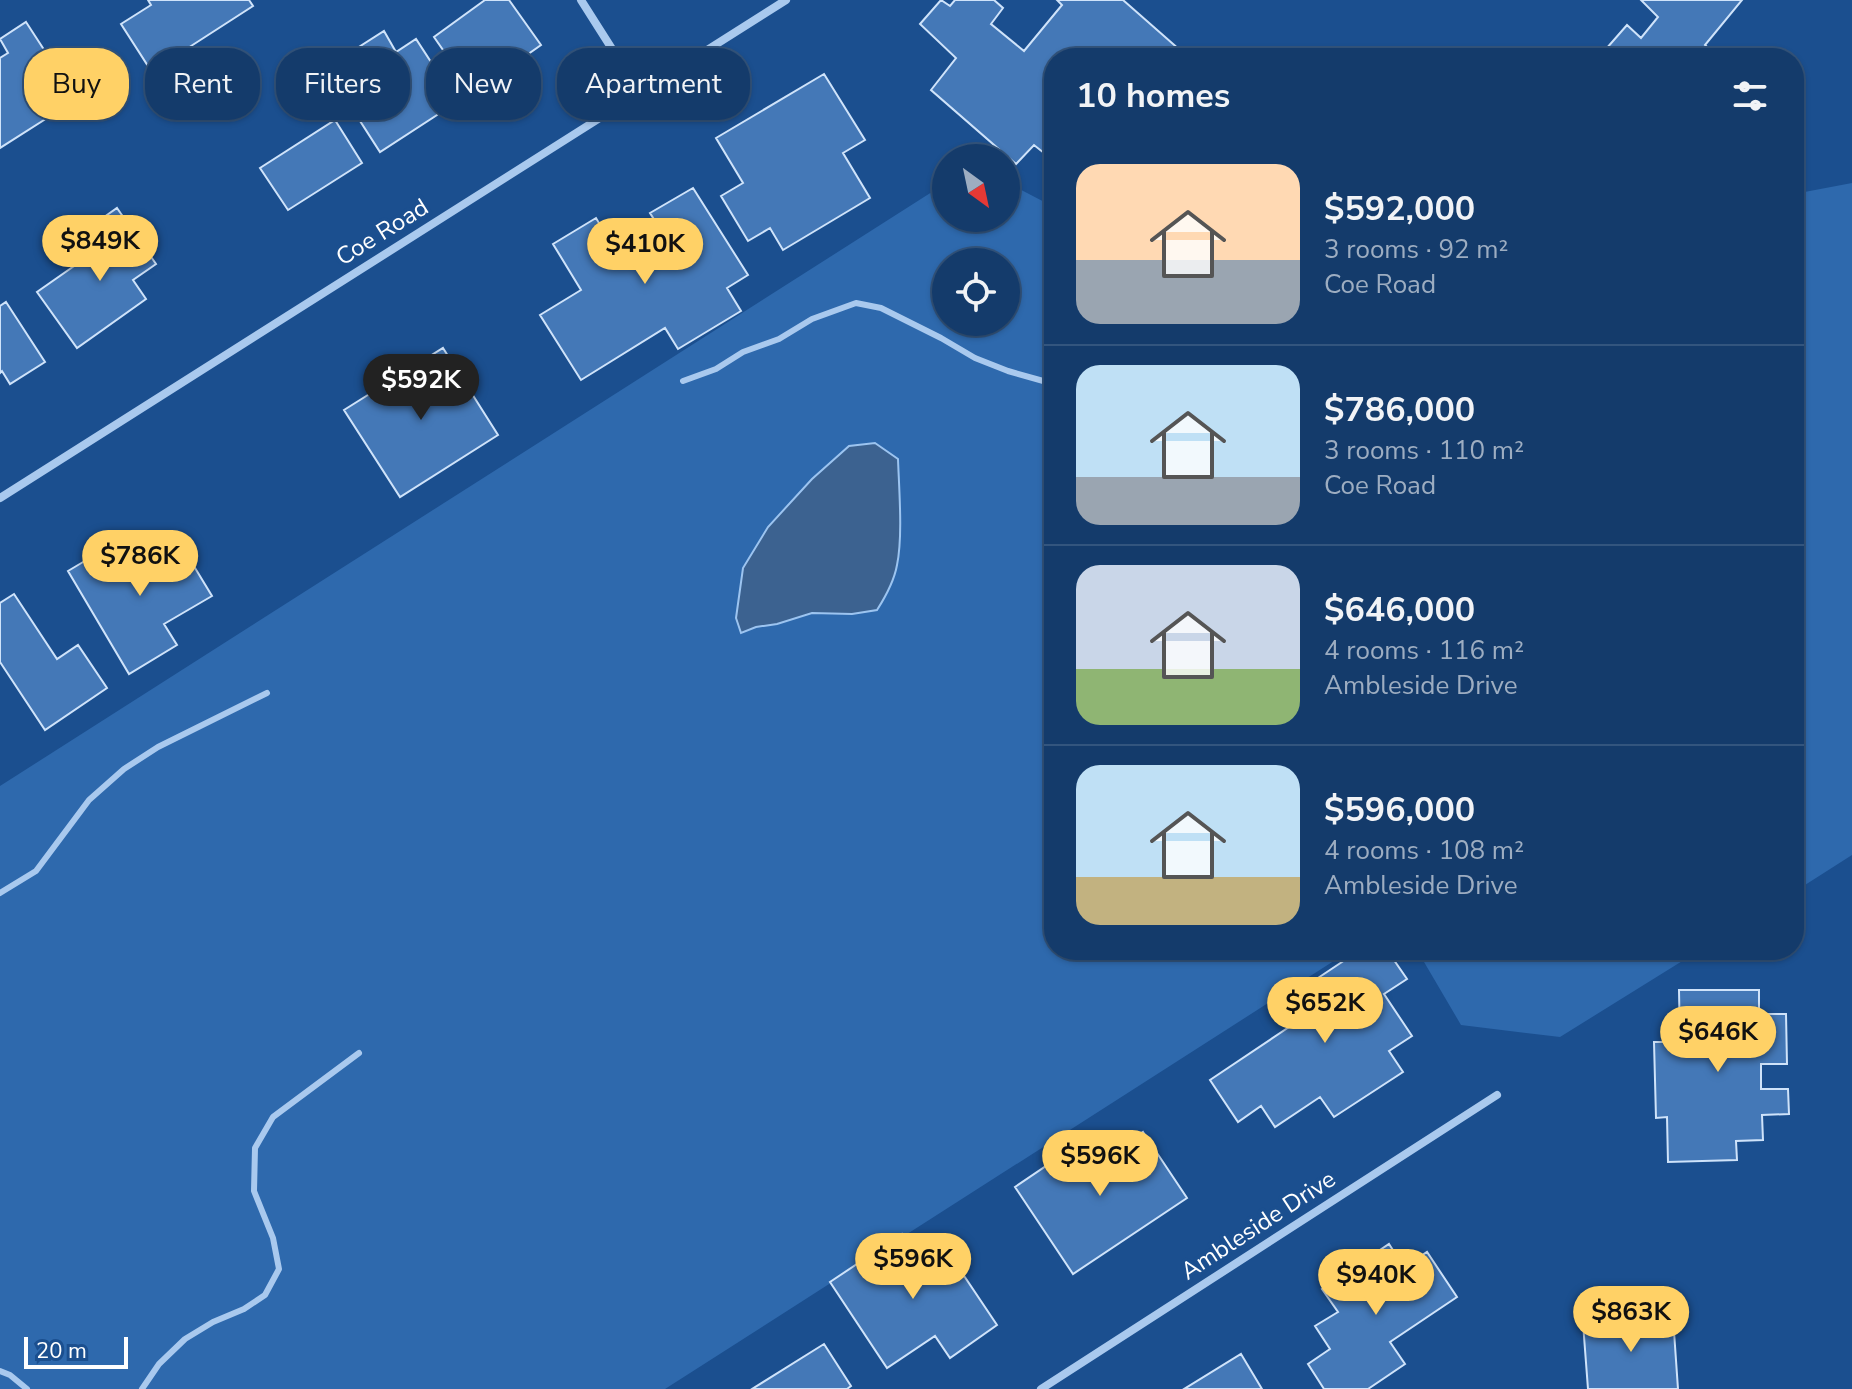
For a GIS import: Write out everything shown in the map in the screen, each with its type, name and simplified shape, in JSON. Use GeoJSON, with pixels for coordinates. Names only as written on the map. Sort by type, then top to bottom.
{"type":"FeatureCollection","features":[{"type":"Feature","properties":{"kind":"street"},"geometry":{"type":"LineString","coordinates":[[581,0],[611,48]]}},
{"type":"Feature","properties":{"kind":"street","name":"Coe Road"},"geometry":{"type":"LineString","coordinates":[[711,48],[786,0]]}},
{"type":"Feature","properties":{"kind":"street","name":"Coe Road"},"geometry":{"type":"LineString","coordinates":[[0,498],[597,120]]}},
{"type":"Feature","properties":{"kind":"street","name":"Ambleside Drive"},"geometry":{"type":"LineString","coordinates":[[1041,1389],[1497,1095]]}},
{"type":"Feature","properties":{"kind":"lane"},"geometry":{"type":"LineString","coordinates":[[683,381],[716,369],[743,352],[779,339],[812,319],[856,303],[881,308],[975,358],[1044,381]]}},
{"type":"Feature","properties":{"kind":"lane"},"geometry":{"type":"LineString","coordinates":[[0,893],[36,871],[89,800],[124,769],[158,747],[267,693]]}},
{"type":"Feature","properties":{"kind":"lane"},"geometry":{"type":"LineString","coordinates":[[142,1389],[159,1364],[185,1339],[265,1295],[279,1269],[273,1238],[254,1191],[255,1148],[273,1117],[359,1053]]}},
{"type":"Feature","properties":{"kind":"lane"},"geometry":{"type":"LineString","coordinates":[[0,1371],[27,1389]]}},
{"type":"Feature","properties":{"kind":"shaded area"},"geometry":{"type":"Polygon","coordinates":[[[1852,183],[1852,855],[1804,886],[1804,192],[1852,183]]]}},
{"type":"Feature","properties":{"kind":"shaded area"},"geometry":{"type":"Polygon","coordinates":[[[1020,189],[1044,202],[1044,960],[1335,960],[665,1389],[0,1389],[0,786],[932,192],[932,232],[1020,232],[1020,189]]]}},
{"type":"Feature","properties":{"kind":"shaded area"},"geometry":{"type":"Polygon","coordinates":[[[875,443],[898,459],[900,512],[896,571],[877,610],[852,614],[812,613],[741,633],[736,618],[743,568],[768,527],[812,479],[849,446],[875,443]]]}},
{"type":"Feature","properties":{"kind":"shaded area"},"geometry":{"type":"Polygon","coordinates":[[[1423,960],[1684,960],[1560,1037],[1461,1025],[1423,960]]]}},
{"type":"Feature","properties":{"kind":"building"},"geometry":{"type":"Polygon","coordinates":[[[148,0],[249,0],[253,6],[188,48],[145,48],[145,61],[121,24],[151,5],[148,0]]]}},
{"type":"Feature","properties":{"kind":"building"},"geometry":{"type":"Polygon","coordinates":[[[485,0],[509,0],[541,45],[537,48],[442,48],[434,37],[485,0]]]}},
{"type":"Feature","properties":{"kind":"building"},"geometry":{"type":"Polygon","coordinates":[[[941,0],[950,6],[955,0],[994,0],[1003,8],[991,24],[1024,51],[1062,5],[1057,0],[1123,0],[1178,48],[1044,48],[1044,153],[1034,145],[1020,160],[1020,144],[993,144],[931,90],[956,58],[920,24],[941,0]]]}},
{"type":"Feature","properties":{"kind":"building"},"geometry":{"type":"Polygon","coordinates":[[[1641,0],[1742,0],[1705,45],[1708,48],[1607,48],[1627,25],[1641,38],[1658,17],[1641,0]]]}},
{"type":"Feature","properties":{"kind":"building"},"geometry":{"type":"Polygon","coordinates":[[[26,22],[43,48],[24,48],[24,120],[44,120],[0,148],[0,58],[8,53],[0,39],[26,22]]]}},
{"type":"Feature","properties":{"kind":"building"},"geometry":{"type":"Polygon","coordinates":[[[384,31],[394,48],[357,48],[384,31]]]}},
{"type":"Feature","properties":{"kind":"building"},"geometry":{"type":"Polygon","coordinates":[[[416,39],[426,54],[426,120],[429,120],[380,152],[359,120],[410,120],[410,48],[402,48],[416,39]]]}},
{"type":"Feature","properties":{"kind":"building"},"geometry":{"type":"Polygon","coordinates":[[[824,74],[865,140],[843,153],[870,198],[783,250],[770,228],[748,241],[721,196],[743,183],[716,138],[824,74]]]}},
{"type":"Feature","properties":{"kind":"building"},"geometry":{"type":"Polygon","coordinates":[[[335,120],[362,163],[288,210],[260,168],[335,120]]]}},
{"type":"Feature","properties":{"kind":"building"},"geometry":{"type":"Polygon","coordinates":[[[693,188],[748,275],[727,288],[741,311],[678,349],[665,328],[581,380],[540,315],[581,290],[553,244],[596,218],[620,258],[662,232],[650,213],[693,188]]]}},
{"type":"Feature","properties":{"kind":"building"},"geometry":{"type":"Polygon","coordinates":[[[117,208],[156,264],[133,280],[146,299],[77,348],[37,292],[107,243],[93,225],[117,208]]]}},
{"type":"Feature","properties":{"kind":"building"},"geometry":{"type":"Polygon","coordinates":[[[6,302],[45,362],[10,384],[2,371],[0,373],[0,306],[6,302]]]}},
{"type":"Feature","properties":{"kind":"building"},"geometry":{"type":"Polygon","coordinates":[[[443,348],[498,435],[400,497],[344,410],[443,348]]]}},
{"type":"Feature","properties":{"kind":"building"},"geometry":{"type":"Polygon","coordinates":[[[175,535],[212,596],[164,624],[177,645],[129,674],[68,571],[115,543],[128,563],[175,535]]]}},
{"type":"Feature","properties":{"kind":"building"},"geometry":{"type":"Polygon","coordinates":[[[14,594],[57,659],[78,645],[107,688],[45,730],[0,662],[0,603],[14,594]]]}},
{"type":"Feature","properties":{"kind":"building"},"geometry":{"type":"Polygon","coordinates":[[[1345,960],[1394,960],[1407,979],[1384,994],[1412,1036],[1389,1051],[1403,1072],[1334,1117],[1320,1097],[1275,1127],[1261,1106],[1238,1122],[1210,1080],[1301,1019],[1288,998],[1345,960]]]}},
{"type":"Feature","properties":{"kind":"building"},"geometry":{"type":"Polygon","coordinates":[[[1679,990],[1759,990],[1759,1014],[1786,1014],[1787,1064],[1761,1064],[1761,1089],[1788,1089],[1789,1114],[1762,1115],[1763,1140],[1736,1141],[1737,1160],[1668,1162],[1667,1117],[1656,1118],[1654,1042],[1680,1042],[1679,990]]]}},
{"type":"Feature","properties":{"kind":"building"},"geometry":{"type":"Polygon","coordinates":[[[1143,1132],[1187,1198],[1073,1274],[1015,1187],[1083,1141],[1098,1163],[1143,1132]]]}},
{"type":"Feature","properties":{"kind":"building"},"geometry":{"type":"Polygon","coordinates":[[[902,1234],[916,1256],[940,1240],[997,1325],[950,1358],[935,1336],[887,1368],[830,1282],[902,1234]]]}},
{"type":"Feature","properties":{"kind":"building"},"geometry":{"type":"Polygon","coordinates":[[[1389,1244],[1404,1267],[1427,1252],[1457,1297],[1390,1342],[1405,1364],[1368,1389],[1324,1389],[1308,1364],[1330,1349],[1315,1326],[1338,1312],[1322,1289],[1389,1244]]]}},
{"type":"Feature","properties":{"kind":"building"},"geometry":{"type":"Polygon","coordinates":[[[1673,1317],[1678,1389],[1588,1389],[1583,1323],[1673,1317]]]}},
{"type":"Feature","properties":{"kind":"building"},"geometry":{"type":"Polygon","coordinates":[[[824,1344],[851,1386],[847,1389],[752,1389],[824,1344]]]}},
{"type":"Feature","properties":{"kind":"building"},"geometry":{"type":"Polygon","coordinates":[[[1241,1354],[1262,1389],[1184,1389],[1241,1354]]]}}]}
